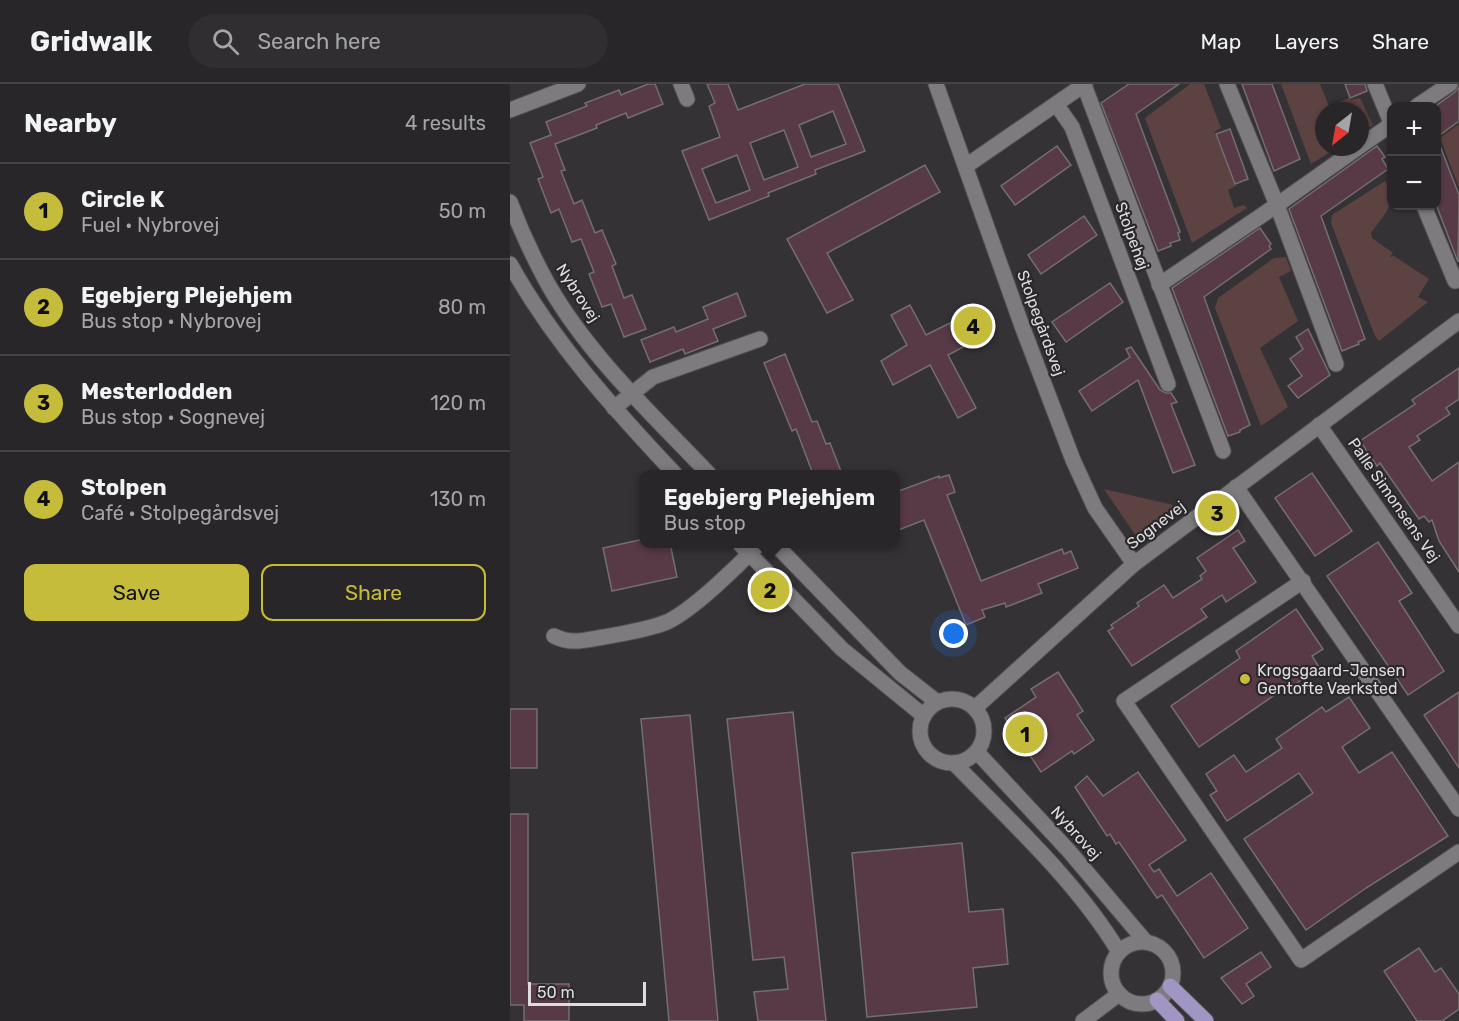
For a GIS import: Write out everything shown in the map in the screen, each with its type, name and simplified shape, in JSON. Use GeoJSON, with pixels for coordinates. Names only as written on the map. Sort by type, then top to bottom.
{"type":"FeatureCollection","features":[{"type":"Feature","properties":{"kind":"main road"},"geometry":{"type":"LineString","coordinates":[[1170,986],[1206,1021]]}},
{"type":"Feature","properties":{"kind":"main road"},"geometry":{"type":"LineString","coordinates":[[1157,1000],[1177,1021]]}},
{"type":"Feature","properties":{"kind":"street"},"geometry":{"type":"LineString","coordinates":[[510,110],[578,84]]}},
{"type":"Feature","properties":{"kind":"street"},"geometry":{"type":"LineString","coordinates":[[681,84],[687,99]]}},
{"type":"Feature","properties":{"kind":"street","name":"Stolpegårdsvej"},"geometry":{"type":"LineString","coordinates":[[936,84],[1022,326],[1073,460],[1095,508],[1134,564]]}},
{"type":"Feature","properties":{"kind":"street","name":"Stolpehøj"},"geometry":{"type":"LineString","coordinates":[[966,166],[1084,84],[1158,285],[1223,451]]}},
{"type":"Feature","properties":{"kind":"street"},"geometry":{"type":"LineString","coordinates":[[1227,84],[1277,205],[1336,364]]}},
{"type":"Feature","properties":{"kind":"street","name":"Stolpehøj"},"geometry":{"type":"LineString","coordinates":[[1375,84],[1387,114]]}},
{"type":"Feature","properties":{"kind":"street"},"geometry":{"type":"LineString","coordinates":[[1423,102],[1450,84]]}},
{"type":"Feature","properties":{"kind":"street","name":"Stolpehøj"},"geometry":{"type":"LineString","coordinates":[[1056,104],[1072,128],[1168,384]]}},
{"type":"Feature","properties":{"kind":"street","name":"Stolpehøj"},"geometry":{"type":"LineString","coordinates":[[1369,140],[1387,127]]}},
{"type":"Feature","properties":{"kind":"street","name":"Stolpehøj"},"geometry":{"type":"LineString","coordinates":[[1158,285],[1346,156]]}},
{"type":"Feature","properties":{"kind":"street","name":"Nybrovej"},"geometry":{"type":"LineString","coordinates":[[510,202],[514,220],[549,286],[571,320],[632,393],[705,470]]}},
{"type":"Feature","properties":{"kind":"street"},"geometry":{"type":"LineString","coordinates":[[1426,210],[1455,281]]}},
{"type":"Feature","properties":{"kind":"street"},"geometry":{"type":"LineString","coordinates":[[510,264],[572,358],[671,470]]}},
{"type":"Feature","properties":{"kind":"street","name":"Sognevej"},"geometry":{"type":"LineString","coordinates":[[975,708],[1134,564],[1459,321]]}},
{"type":"Feature","properties":{"kind":"street"},"geometry":{"type":"LineString","coordinates":[[614,408],[653,377],[760,339]]}},
{"type":"Feature","properties":{"kind":"street","name":"Palle Simonsens Vej"},"geometry":{"type":"LineString","coordinates":[[1319,425],[1459,626]]}},
{"type":"Feature","properties":{"kind":"street"},"geometry":{"type":"LineString","coordinates":[[1236,487],[1459,809]]}},
{"type":"Feature","properties":{"kind":"street"},"geometry":{"type":"LineString","coordinates":[[554,636],[574,642],[639,631],[667,622],[684,612],[748,548]]}},
{"type":"Feature","properties":{"kind":"street"},"geometry":{"type":"LineString","coordinates":[[750,548],[842,649],[924,716]]}},
{"type":"Feature","properties":{"kind":"street"},"geometry":{"type":"LineString","coordinates":[[780,548],[900,673],[937,702]]}},
{"type":"Feature","properties":{"kind":"street"},"geometry":{"type":"LineString","coordinates":[[1303,581],[1124,701],[1301,960],[1459,852]]}},
{"type":"Feature","properties":{"kind":"street"},"geometry":{"type":"LineString","coordinates":[[950,699],[964,701],[975,708],[982,718],[984,730],[983,741],[977,752],[954,763],[936,759],[928,752],[920,734],[920,725],[924,716],[937,702],[950,699]]}},
{"type":"Feature","properties":{"kind":"street","name":"Nybrovej"},"geometry":{"type":"LineString","coordinates":[[977,752],[1069,851],[1144,942]]}},
{"type":"Feature","properties":{"kind":"street"},"geometry":{"type":"LineString","coordinates":[[954,763],[1045,858],[1094,914],[1119,952]]}},
{"type":"Feature","properties":{"kind":"street"},"geometry":{"type":"LineString","coordinates":[[1144,942],[1154,944],[1169,957],[1173,966],[1173,976],[1165,994],[1147,1004],[1137,1004],[1119,994],[1112,981],[1111,973],[1119,952],[1126,946],[1144,942]]}},
{"type":"Feature","properties":{"kind":"street"},"geometry":{"type":"LineString","coordinates":[[1083,1021],[1119,994]]}},
{"type":"Feature","properties":{"kind":"shaded area"},"geometry":{"type":"Polygon","coordinates":[[[1190,84],[1204,84],[1221,128],[1214,132],[1236,186],[1228,190],[1234,208],[1244,205],[1247,208],[1192,243],[1145,118],[1190,84]]]}},
{"type":"Feature","properties":{"kind":"shaded area"},"geometry":{"type":"Polygon","coordinates":[[[1281,84],[1320,84],[1327,102],[1315,102],[1315,156],[1324,156],[1311,164],[1281,84]]]}},
{"type":"Feature","properties":{"kind":"shaded area"},"geometry":{"type":"Polygon","coordinates":[[[1349,98],[1350,100],[1360,98],[1362,102],[1339,102],[1349,98]]]}},
{"type":"Feature","properties":{"kind":"shaded area"},"geometry":{"type":"Polygon","coordinates":[[[1459,124],[1459,187],[1441,141],[1441,137],[1459,124]]]}},
{"type":"Feature","properties":{"kind":"shaded area"},"geometry":{"type":"Polygon","coordinates":[[[1385,181],[1387,210],[1371,233],[1372,238],[1393,253],[1390,257],[1394,256],[1429,279],[1418,297],[1428,302],[1379,341],[1375,336],[1331,223],[1332,215],[1385,181]]]}},
{"type":"Feature","properties":{"kind":"shaded area"},"geometry":{"type":"Polygon","coordinates":[[[1286,257],[1291,271],[1279,277],[1298,321],[1260,348],[1288,407],[1261,426],[1215,308],[1218,298],[1274,258],[1286,257]]]}},
{"type":"Feature","properties":{"kind":"shaded area"},"geometry":{"type":"Polygon","coordinates":[[[1104,489],[1182,507],[1138,539],[1104,489]]]}},
{"type":"Feature","properties":{"kind":"building"},"geometry":{"type":"Polygon","coordinates":[[[648,84],[655,84],[663,104],[628,118],[626,113],[596,125],[597,128],[555,144],[565,170],[561,171],[574,204],[582,200],[595,233],[602,230],[616,264],[612,266],[624,298],[632,295],[646,329],[624,337],[611,304],[602,307],[589,274],[594,272],[581,239],[572,242],[559,209],[551,213],[538,179],[543,177],[530,143],[551,135],[546,122],[587,106],[585,103],[619,90],[621,95],[648,84]]]}},
{"type":"Feature","properties":{"kind":"building"},"geometry":{"type":"Polygon","coordinates":[[[707,84],[728,84],[738,110],[805,84],[838,84],[865,151],[815,170],[816,174],[709,220],[682,151],[720,137],[709,106],[715,103],[707,84]],[[833,111],[799,125],[811,157],[846,144],[833,111]],[[784,130],[750,143],[764,180],[798,167],[784,130]],[[737,155],[702,169],[716,203],[750,190],[737,155]]]}},
{"type":"Feature","properties":{"kind":"building"},"geometry":{"type":"Polygon","coordinates":[[[1129,84],[1179,84],[1136,114],[1180,232],[1178,233],[1180,240],[1158,251],[1101,103],[1129,84]]]}},
{"type":"Feature","properties":{"kind":"building"},"geometry":{"type":"Polygon","coordinates":[[[1242,84],[1272,84],[1300,159],[1274,171],[1242,84]]]}},
{"type":"Feature","properties":{"kind":"building"},"geometry":{"type":"Polygon","coordinates":[[[1345,84],[1365,84],[1367,91],[1350,98],[1345,84]]]}},
{"type":"Feature","properties":{"kind":"building"},"geometry":{"type":"Polygon","coordinates":[[[1459,87],[1459,121],[1441,134],[1441,102],[1459,87]]]}},
{"type":"Feature","properties":{"kind":"building"},"geometry":{"type":"Polygon","coordinates":[[[1230,129],[1248,179],[1235,184],[1216,134],[1230,129]]]}},
{"type":"Feature","properties":{"kind":"building"},"geometry":{"type":"Polygon","coordinates":[[[1057,146],[1071,165],[1015,205],[1001,186],[1057,146]]]}},
{"type":"Feature","properties":{"kind":"building"},"geometry":{"type":"Polygon","coordinates":[[[1377,146],[1385,157],[1382,159],[1387,170],[1321,216],[1365,339],[1342,351],[1289,209],[1363,156],[1369,156],[1369,152],[1377,146]]]}},
{"type":"Feature","properties":{"kind":"building"},"geometry":{"type":"Polygon","coordinates":[[[1441,148],[1459,195],[1458,262],[1438,210],[1441,210],[1441,148]]]}},
{"type":"Feature","properties":{"kind":"building"},"geometry":{"type":"Polygon","coordinates":[[[925,165],[940,192],[827,253],[853,300],[827,313],[787,239],[925,165]]]}},
{"type":"Feature","properties":{"kind":"building"},"geometry":{"type":"Polygon","coordinates":[[[1084,216],[1097,235],[1041,274],[1028,255],[1084,216]]]}},
{"type":"Feature","properties":{"kind":"building"},"geometry":{"type":"Polygon","coordinates":[[[1260,228],[1271,244],[1269,246],[1271,249],[1204,297],[1250,425],[1228,436],[1172,288],[1260,228]]]}},
{"type":"Feature","properties":{"kind":"building"},"geometry":{"type":"Polygon","coordinates":[[[1110,283],[1123,302],[1066,342],[1052,322],[1110,283]]]}},
{"type":"Feature","properties":{"kind":"building"},"geometry":{"type":"Polygon","coordinates":[[[737,293],[746,316],[713,329],[718,341],[685,354],[683,349],[650,362],[641,340],[674,327],[676,332],[708,319],[703,307],[737,293]]]}},
{"type":"Feature","properties":{"kind":"building"},"geometry":{"type":"Polygon","coordinates":[[[910,305],[926,335],[980,308],[993,331],[948,355],[976,408],[958,418],[930,365],[893,385],[881,361],[907,345],[891,315],[910,305]]]}},
{"type":"Feature","properties":{"kind":"building"},"geometry":{"type":"Polygon","coordinates":[[[1308,329],[1330,375],[1298,398],[1288,386],[1302,376],[1290,359],[1303,349],[1296,337],[1308,329]]]}},
{"type":"Feature","properties":{"kind":"building"},"geometry":{"type":"Polygon","coordinates":[[[1131,347],[1160,390],[1171,393],[1177,402],[1171,404],[1195,465],[1173,473],[1138,380],[1092,411],[1079,391],[1130,357],[1126,349],[1131,347]]]}},
{"type":"Feature","properties":{"kind":"building"},"geometry":{"type":"Polygon","coordinates":[[[785,354],[812,422],[817,421],[826,444],[830,443],[840,470],[811,470],[796,429],[792,431],[764,363],[785,354]]]}},
{"type":"Feature","properties":{"kind":"building"},"geometry":{"type":"Polygon","coordinates":[[[1459,368],[1459,399],[1446,408],[1450,414],[1417,436],[1420,440],[1409,447],[1432,481],[1459,462],[1459,572],[1439,541],[1432,520],[1429,522],[1424,516],[1419,519],[1380,463],[1377,466],[1360,441],[1415,404],[1412,400],[1459,368]]]}},
{"type":"Feature","properties":{"kind":"building"},"geometry":{"type":"Polygon","coordinates":[[[1312,473],[1352,531],[1315,556],[1275,498],[1312,473]]]}},
{"type":"Feature","properties":{"kind":"building"},"geometry":{"type":"Polygon","coordinates":[[[949,475],[955,492],[947,495],[981,581],[1062,549],[1064,554],[1071,551],[1078,568],[1038,584],[1042,593],[1006,607],[1005,603],[982,610],[985,617],[966,625],[924,520],[900,529],[900,491],[939,476],[939,478],[949,475]]]}},
{"type":"Feature","properties":{"kind":"building"},"geometry":{"type":"Polygon","coordinates":[[[1238,530],[1245,541],[1233,548],[1256,582],[1226,602],[1222,595],[1201,609],[1207,617],[1132,666],[1108,631],[1113,628],[1111,625],[1139,606],[1137,603],[1164,585],[1173,598],[1202,579],[1200,576],[1206,571],[1197,558],[1238,530]]]}},
{"type":"Feature","properties":{"kind":"building"},"geometry":{"type":"Polygon","coordinates":[[[639,540],[639,548],[671,548],[677,577],[612,591],[603,548],[639,540]]]}},
{"type":"Feature","properties":{"kind":"building"},"geometry":{"type":"Polygon","coordinates":[[[1378,542],[1412,593],[1399,601],[1444,671],[1408,695],[1327,576],[1378,542]]]}},
{"type":"Feature","properties":{"kind":"building","name":"Krogsgaard-Jensen Gentofte Værksted"},"geometry":{"type":"Polygon","coordinates":[[[1296,609],[1323,649],[1312,656],[1319,667],[1199,747],[1171,706],[1240,658],[1236,651],[1296,609]]]}},
{"type":"Feature","properties":{"kind":"building"},"geometry":{"type":"Polygon","coordinates":[[[1058,672],[1083,711],[1077,715],[1094,740],[1074,754],[1072,751],[1041,772],[1005,718],[1036,697],[1031,689],[1058,672]]]}},
{"type":"Feature","properties":{"kind":"building"},"geometry":{"type":"Polygon","coordinates":[[[1459,692],[1459,768],[1424,715],[1459,692]]]}},
{"type":"Feature","properties":{"kind":"building"},"geometry":{"type":"Polygon","coordinates":[[[1349,697],[1370,728],[1342,747],[1359,773],[1392,752],[1448,836],[1366,888],[1306,930],[1244,839],[1313,793],[1299,773],[1227,821],[1210,795],[1217,791],[1206,774],[1234,755],[1246,772],[1282,748],[1276,739],[1322,707],[1326,712],[1349,697]]]}},
{"type":"Feature","properties":{"kind":"building"},"geometry":{"type":"Polygon","coordinates":[[[510,709],[537,709],[537,768],[510,768],[510,709]]]}},
{"type":"Feature","properties":{"kind":"building"},"geometry":{"type":"Polygon","coordinates":[[[793,712],[826,1021],[758,1021],[754,992],[788,989],[784,957],[753,960],[727,719],[793,712]]]}},
{"type":"Feature","properties":{"kind":"building"},"geometry":{"type":"Polygon","coordinates":[[[690,715],[718,1021],[669,1021],[641,719],[690,715]]]}},
{"type":"Feature","properties":{"kind":"building"},"geometry":{"type":"Polygon","coordinates":[[[1138,772],[1186,840],[1149,865],[1154,872],[1159,869],[1177,896],[1211,873],[1248,928],[1204,958],[1162,895],[1157,898],[1119,842],[1116,844],[1110,834],[1107,836],[1075,787],[1087,776],[1103,796],[1138,772]]]}},
{"type":"Feature","properties":{"kind":"building"},"geometry":{"type":"Polygon","coordinates":[[[510,814],[528,814],[528,984],[569,984],[569,1021],[524,1021],[524,1005],[510,1005],[510,814]]]}},
{"type":"Feature","properties":{"kind":"building"},"geometry":{"type":"Polygon","coordinates":[[[962,843],[969,912],[1003,909],[1008,964],[973,968],[977,1007],[867,1017],[852,853],[962,843]]]}},
{"type":"Feature","properties":{"kind":"building"},"geometry":{"type":"Polygon","coordinates":[[[1419,948],[1435,972],[1441,968],[1459,994],[1459,1009],[1442,1021],[1417,1021],[1384,971],[1419,948]]]}},
{"type":"Feature","properties":{"kind":"building"},"geometry":{"type":"Polygon","coordinates":[[[1261,952],[1271,967],[1246,984],[1254,996],[1242,1004],[1221,978],[1261,952]]]}},
{"type":"Feature","properties":{"kind":"place","name":"Stolpen"},"geometry":{"type":"Point","coordinates":[973,326]}},
{"type":"Feature","properties":{"kind":"place","name":"Mesterlodden"},"geometry":{"type":"Point","coordinates":[1217,513]}},
{"type":"Feature","properties":{"kind":"place","name":"Egebjerg Plejehjem"},"geometry":{"type":"Point","coordinates":[770,590]}},
{"type":"Feature","properties":{"kind":"place","name":"Krogsgaard-Jensen Gentofte Værksted"},"geometry":{"type":"Point","coordinates":[1245,679]}},
{"type":"Feature","properties":{"kind":"place","name":"Circle K"},"geometry":{"type":"Point","coordinates":[1025,734]}}]}
